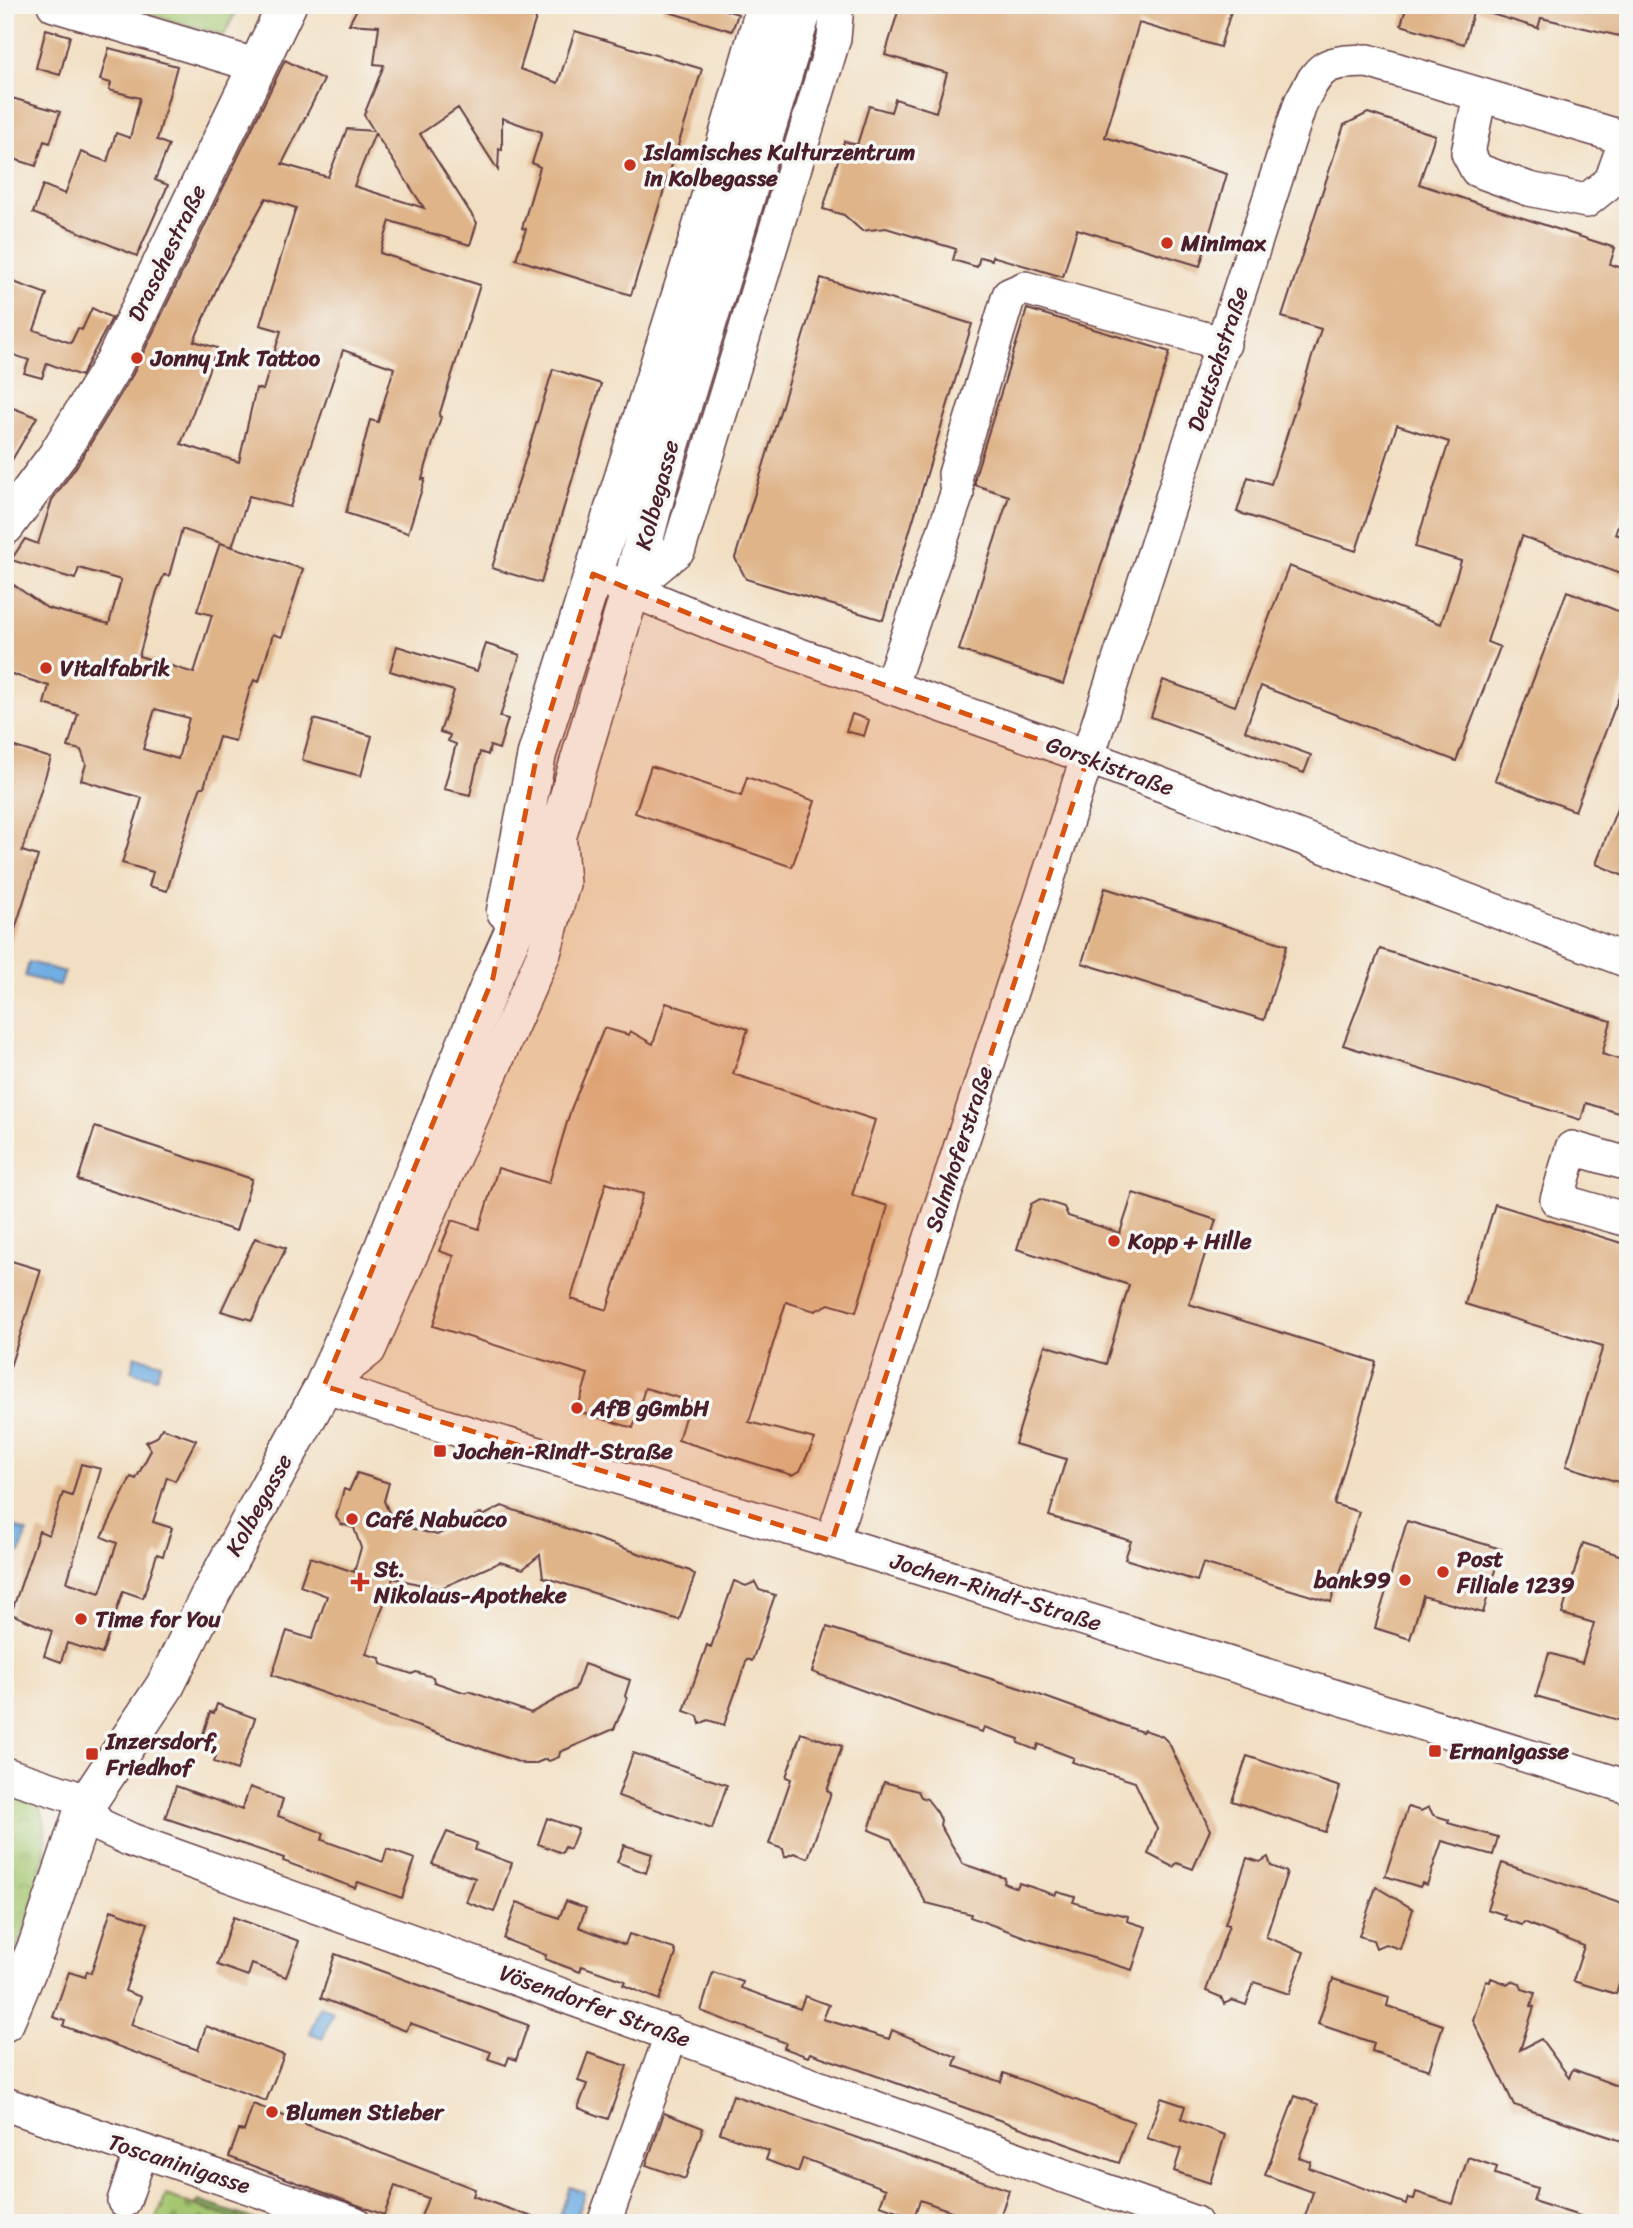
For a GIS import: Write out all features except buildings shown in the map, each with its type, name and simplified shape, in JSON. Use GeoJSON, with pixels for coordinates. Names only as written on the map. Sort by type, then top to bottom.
{"type":"FeatureCollection","features":[{"type":"Feature","properties":{"kind":"main road","name":"Draschestraße"},"geometry":{"type":"LineString","coordinates":[[5,526],[57,456],[114,363],[287,5]]}},
{"type":"Feature","properties":{"kind":"main road","name":"Kolbegasse"},"geometry":{"type":"LineString","coordinates":[[493,978],[537,754],[694,254],[766,5]]}},
{"type":"Feature","properties":{"kind":"main road","name":"Kolbegasse"},"geometry":{"type":"LineString","coordinates":[[5,2022],[38,1944],[85,1806],[165,1686],[211,1593],[324,1385],[371,1279],[493,978],[559,830],[631,589],[661,475],[804,5]]}},
{"type":"Feature","properties":{"kind":"street"},"geometry":{"type":"LineString","coordinates":[[54,5],[258,66]]}},
{"type":"Feature","properties":{"kind":"street"},"geometry":{"type":"LineString","coordinates":[[631,589],[679,549],[834,38],[837,5]]}},
{"type":"Feature","properties":{"kind":"street","name":"Deutschstraße"},"geometry":{"type":"LineString","coordinates":[[1088,757],[1301,102],[1317,72],[1338,62],[1368,61],[1627,139]]}},
{"type":"Feature","properties":{"kind":"street"},"geometry":{"type":"LineString","coordinates":[[1480,95],[1468,153],[1477,170],[1529,189],[1586,201],[1611,181],[1627,139]]}},
{"type":"Feature","properties":{"kind":"street"},"geometry":{"type":"LineString","coordinates":[[890,687],[957,494],[955,474],[1009,295],[1025,288],[1224,344]]}},
{"type":"Feature","properties":{"kind":"street","name":"Gorskistraße"},"geometry":{"type":"LineString","coordinates":[[593,574],[726,629],[1088,757],[1628,961]]}},
{"type":"Feature","properties":{"kind":"street","name":"Salmhoferstraße"},"geometry":{"type":"LineString","coordinates":[[832,1541],[1088,757]]}},
{"type":"Feature","properties":{"kind":"street"},"geometry":{"type":"LineString","coordinates":[[324,1385],[369,1350],[544,953],[564,884],[559,830]]}},
{"type":"Feature","properties":{"kind":"street"},"geometry":{"type":"LineString","coordinates":[[1628,1164],[1572,1149],[1558,1200],[1628,1220]]}},
{"type":"Feature","properties":{"kind":"street","name":"Jochen-Rindt-Straße"},"geometry":{"type":"LineString","coordinates":[[324,1385],[445,1426],[832,1541],[1628,1787]]}},
{"type":"Feature","properties":{"kind":"street","name":"Vösendorfer Straße"},"geometry":{"type":"LineString","coordinates":[[5,1773],[56,1788],[85,1806],[99,1825],[131,1840],[1195,2223]]}},
{"type":"Feature","properties":{"kind":"street"},"geometry":{"type":"LineString","coordinates":[[604,2223],[672,2033]]}},
{"type":"Feature","properties":{"kind":"street","name":"Toscaninigasse"},"geometry":{"type":"LineString","coordinates":[[5,2104],[354,2223]]}},
{"type":"Feature","properties":{"kind":"street"},"geometry":{"type":"LineString","coordinates":[[124,2201],[136,2166],[136,2150]]}},
{"type":"Feature","properties":{"kind":"highlighted area"},"geometry":{"type":"Polygon","coordinates":[[[593,574],[726,629],[1088,757],[832,1541],[324,1386],[493,978],[537,754],[593,574]]]}},
{"type":"Feature","properties":{"kind":"green space"},"geometry":{"type":"Polygon","coordinates":[[[116,5],[239,5],[224,35],[116,5]]]}},
{"type":"Feature","properties":{"kind":"green space"},"geometry":{"type":"Polygon","coordinates":[[[5,1792],[38,1804],[44,1821],[46,1841],[43,1865],[30,1914],[5,1976],[5,1792]]]}},
{"type":"Feature","properties":{"kind":"green space"},"geometry":{"type":"Polygon","coordinates":[[[166,2195],[245,2223],[155,2223],[166,2195]]]}},
{"type":"Feature","properties":{"kind":"green space"},"geometry":{"type":"Polygon","coordinates":[[[199,2201],[265,2223],[245,2223],[195,2205],[199,2201]]]}},
{"type":"Feature","properties":{"kind":"water"},"geometry":{"type":"Polygon","coordinates":[[[29,962],[65,972],[60,986],[25,976],[29,962]]]}},
{"type":"Feature","properties":{"kind":"water"},"geometry":{"type":"Polygon","coordinates":[[[135,1356],[161,1363],[156,1378],[131,1371],[135,1356]]]}},
{"type":"Feature","properties":{"kind":"water"},"geometry":{"type":"Polygon","coordinates":[[[12,1526],[27,1532],[20,1553],[5,1548],[12,1526]]]}},
{"type":"Feature","properties":{"kind":"water"},"geometry":{"type":"Polygon","coordinates":[[[320,2006],[333,2012],[323,2038],[310,2033],[320,2006]]]}},
{"type":"Feature","properties":{"kind":"water"},"geometry":{"type":"Polygon","coordinates":[[[570,2187],[585,2192],[575,2220],[560,2215],[570,2187]]]}},
{"type":"Feature","properties":{"kind":"place","name":"Islamisches Kulturzentrum in Kolbegasse"},"geometry":{"type":"Point","coordinates":[630,165]}},
{"type":"Feature","properties":{"kind":"place","name":"Minimax"},"geometry":{"type":"Point","coordinates":[1167,243]}},
{"type":"Feature","properties":{"kind":"place","name":"Jonny Ink Tattoo"},"geometry":{"type":"Point","coordinates":[137,358]}},
{"type":"Feature","properties":{"kind":"place","name":"Vitalfabrik"},"geometry":{"type":"Point","coordinates":[46,668]}},
{"type":"Feature","properties":{"kind":"place","name":"Kopp + Hille"},"geometry":{"type":"Point","coordinates":[1114,1241]}},
{"type":"Feature","properties":{"kind":"place","name":"AfB gGmbH"},"geometry":{"type":"Point","coordinates":[577,1408]}},
{"type":"Feature","properties":{"kind":"place","name":"Jochen-Rindt-Straße"},"geometry":{"type":"Point","coordinates":[440,1451]}},
{"type":"Feature","properties":{"kind":"place","name":"Café Nabucco"},"geometry":{"type":"Point","coordinates":[352,1519]}},
{"type":"Feature","properties":{"kind":"place","name":"Post Filiale 1239"},"geometry":{"type":"Point","coordinates":[1443,1572]}},
{"type":"Feature","properties":{"kind":"place","name":"bank99"},"geometry":{"type":"Point","coordinates":[1405,1580]}},
{"type":"Feature","properties":{"kind":"place","name":"St. Nikolaus-Apotheke"},"geometry":{"type":"Point","coordinates":[360,1582]}},
{"type":"Feature","properties":{"kind":"place","name":"Time for You"},"geometry":{"type":"Point","coordinates":[81,1619]}},
{"type":"Feature","properties":{"kind":"place","name":"Ernanigasse"},"geometry":{"type":"Point","coordinates":[1435,1751]}},
{"type":"Feature","properties":{"kind":"place","name":"Inzersdorf, Friedhof"},"geometry":{"type":"Point","coordinates":[92,1754]}},
{"type":"Feature","properties":{"kind":"place","name":"Blumen Stieber"},"geometry":{"type":"Point","coordinates":[272,2112]}}]}
